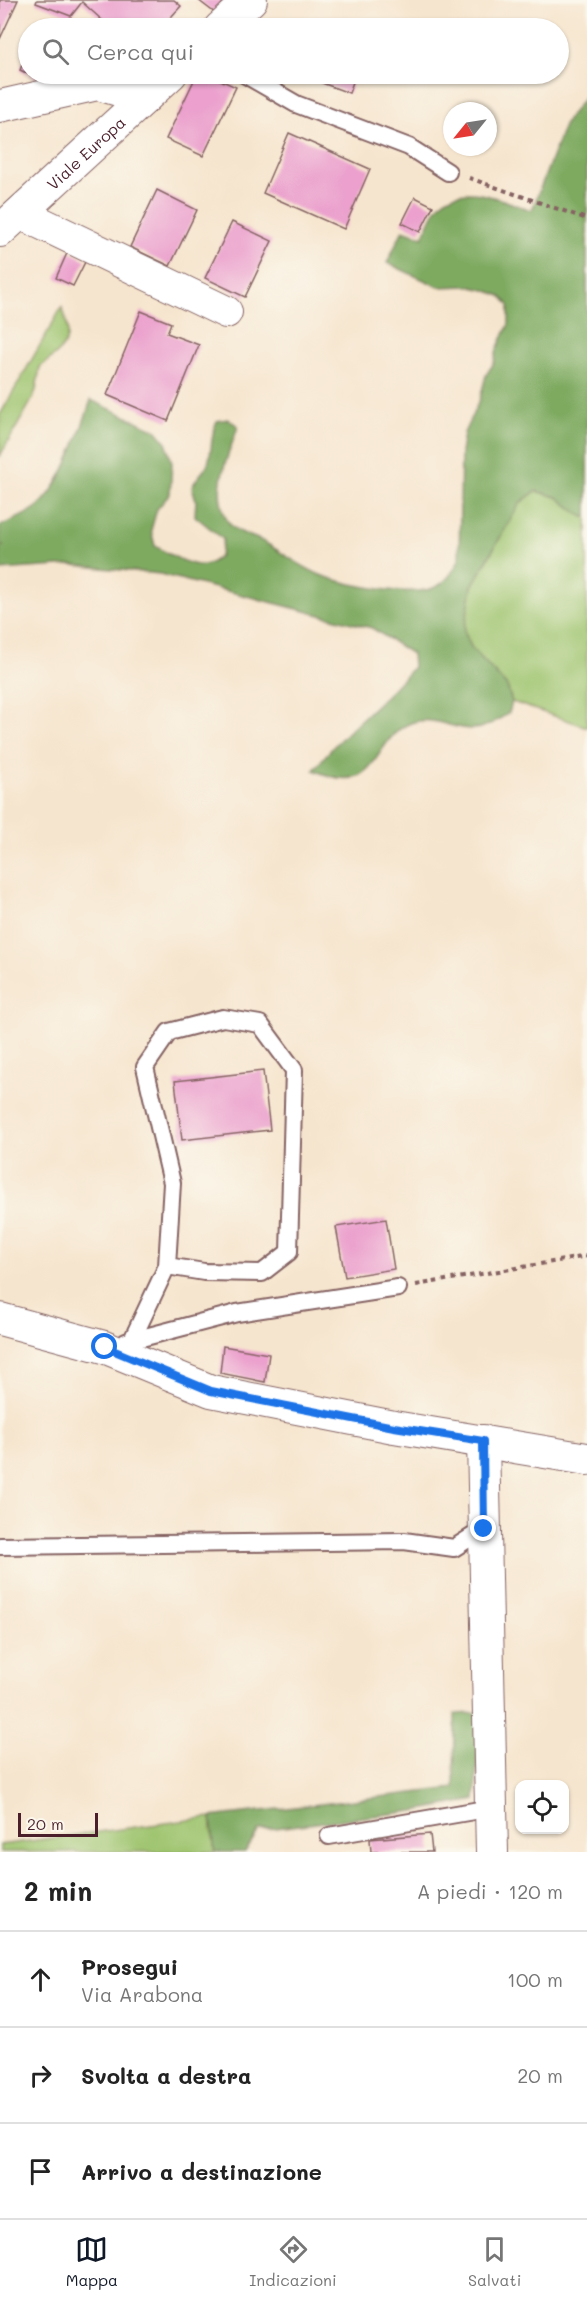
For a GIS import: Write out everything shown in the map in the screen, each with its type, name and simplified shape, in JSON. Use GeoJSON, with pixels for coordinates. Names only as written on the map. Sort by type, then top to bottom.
{"type":"FeatureCollection","features":[{"type":"Feature","properties":{"kind":"street"},"geometry":{"type":"LineString","coordinates":[[231,18],[251,0]]}},
{"type":"Feature","properties":{"kind":"street"},"geometry":{"type":"LineString","coordinates":[[0,106],[98,84],[145,98]]}},
{"type":"Feature","properties":{"kind":"street","name":"Viale Europa"},"geometry":{"type":"LineString","coordinates":[[10,222],[160,84]]}},
{"type":"Feature","properties":{"kind":"street"},"geometry":{"type":"LineString","coordinates":[[10,222],[226,312]]}},
{"type":"Feature","properties":{"kind":"street"},"geometry":{"type":"LineString","coordinates":[[0,1319],[118,1344],[211,1391],[394,1427],[587,1459]]}},
{"type":"Feature","properties":{"kind":"street"},"geometry":{"type":"LineString","coordinates":[[483,1441],[492,1852]]}},
{"type":"Feature","properties":{"kind":"lane"},"geometry":{"type":"LineString","coordinates":[[261,84],[296,104],[410,147],[448,172]]}},
{"type":"Feature","properties":{"kind":"lane"},"geometry":{"type":"LineString","coordinates":[[118,1344],[167,1266],[172,1183],[145,1067],[169,1032],[223,1018],[260,1024],[294,1070],[289,1252],[261,1274],[204,1272],[167,1266]]}},
{"type":"Feature","properties":{"kind":"lane"},"geometry":{"type":"LineString","coordinates":[[118,1344],[237,1313],[398,1288]]}},
{"type":"Feature","properties":{"kind":"lane"},"geometry":{"type":"LineString","coordinates":[[0,1546],[404,1540],[454,1548],[484,1529]]}},
{"type":"Feature","properties":{"kind":"lane"},"geometry":{"type":"LineString","coordinates":[[328,1836],[491,1808]]}},
{"type":"Feature","properties":{"kind":"path"},"geometry":{"type":"LineString","coordinates":[[448,172],[587,219]]}},
{"type":"Feature","properties":{"kind":"path"},"geometry":{"type":"LineString","coordinates":[[398,1288],[587,1256]]}},
{"type":"Feature","properties":{"kind":"green space"},"geometry":{"type":"Polygon","coordinates":[[[587,93],[587,517],[583,517],[557,497],[536,491],[520,503],[472,586],[464,631],[471,647],[507,686],[512,702],[509,713],[492,724],[471,729],[428,721],[411,723],[388,741],[363,773],[351,778],[335,777],[314,770],[337,743],[413,667],[412,654],[372,628],[160,574],[73,565],[0,570],[0,547],[3,546],[0,543],[0,526],[37,507],[55,486],[70,458],[91,400],[156,430],[166,442],[172,463],[170,494],[157,509],[151,530],[155,546],[174,556],[189,563],[202,565],[211,563],[220,556],[223,539],[195,516],[196,500],[192,487],[208,463],[213,431],[217,421],[228,419],[238,426],[223,471],[220,494],[226,518],[233,527],[264,542],[308,569],[334,580],[396,591],[425,590],[444,582],[459,560],[461,453],[464,433],[480,399],[486,375],[494,363],[497,349],[509,324],[509,305],[501,296],[485,290],[467,286],[439,287],[387,263],[403,230],[423,237],[435,211],[449,197],[460,193],[485,195],[532,210],[565,123],[587,93]]]}},
{"type":"Feature","properties":{"kind":"green space"},"geometry":{"type":"Polygon","coordinates":[[[62,307],[66,318],[66,342],[57,354],[40,367],[32,400],[0,456],[0,415],[62,307]]]}},
{"type":"Feature","properties":{"kind":"green space"},"geometry":{"type":"Polygon","coordinates":[[[536,491],[557,497],[583,517],[587,517],[587,727],[512,702],[507,686],[471,647],[464,631],[472,586],[520,503],[536,491]]]}},
{"type":"Feature","properties":{"kind":"green space"},"geometry":{"type":"Polygon","coordinates":[[[480,1713],[475,1800],[414,1811],[259,1830],[245,1852],[215,1852],[211,1817],[454,1788],[455,1714],[480,1713]]]}},
{"type":"Feature","properties":{"kind":"green space"},"geometry":{"type":"Polygon","coordinates":[[[211,1817],[215,1852],[0,1852],[0,1845],[211,1817]]]}},
{"type":"Feature","properties":{"kind":"building"},"geometry":{"type":"Polygon","coordinates":[[[0,0],[18,0],[0,39],[0,0]]]}},
{"type":"Feature","properties":{"kind":"building"},"geometry":{"type":"Polygon","coordinates":[[[37,0],[174,0],[181,6],[170,18],[100,18],[82,2],[71,16],[36,3],[37,0]]]}},
{"type":"Feature","properties":{"kind":"building"},"geometry":{"type":"Polygon","coordinates":[[[198,0],[225,0],[215,13],[198,0]]]}},
{"type":"Feature","properties":{"kind":"building"},"geometry":{"type":"Polygon","coordinates":[[[192,84],[229,84],[236,87],[203,156],[166,139],[192,84]]]}},
{"type":"Feature","properties":{"kind":"building"},"geometry":{"type":"Polygon","coordinates":[[[325,84],[352,84],[349,93],[325,84]]]}},
{"type":"Feature","properties":{"kind":"building"},"geometry":{"type":"Polygon","coordinates":[[[289,133],[370,169],[344,229],[263,193],[289,133]]]}},
{"type":"Feature","properties":{"kind":"building"},"geometry":{"type":"Polygon","coordinates":[[[157,190],[197,210],[170,266],[130,247],[157,190]]]}},
{"type":"Feature","properties":{"kind":"building"},"geometry":{"type":"Polygon","coordinates":[[[415,197],[433,206],[420,232],[402,223],[415,197]]]}},
{"type":"Feature","properties":{"kind":"building"},"geometry":{"type":"Polygon","coordinates":[[[232,222],[272,241],[245,297],[205,278],[232,222]]]}},
{"type":"Feature","properties":{"kind":"building"},"geometry":{"type":"Polygon","coordinates":[[[68,251],[86,260],[73,286],[56,278],[68,251]]]}},
{"type":"Feature","properties":{"kind":"building"},"geometry":{"type":"Polygon","coordinates":[[[141,311],[171,323],[167,333],[199,345],[168,421],[107,395],[141,311]]]}},
{"type":"Feature","properties":{"kind":"building"},"geometry":{"type":"Polygon","coordinates":[[[263,1071],[270,1130],[182,1140],[175,1081],[263,1071]]]}},
{"type":"Feature","properties":{"kind":"building"},"geometry":{"type":"Polygon","coordinates":[[[386,1219],[394,1269],[345,1277],[336,1227],[386,1219]]]}},
{"type":"Feature","properties":{"kind":"building"},"geometry":{"type":"Polygon","coordinates":[[[223,1346],[269,1354],[265,1382],[220,1373],[223,1346]]]}},
{"type":"Feature","properties":{"kind":"building"},"geometry":{"type":"Polygon","coordinates":[[[430,1834],[432,1852],[371,1852],[370,1839],[430,1834]]]}},
{"type":"Feature","properties":{"kind":"route"},"geometry":{"type":"LineString","coordinates":[[105,1347],[211,1391],[394,1427],[483,1441],[484,1529]]}}]}
